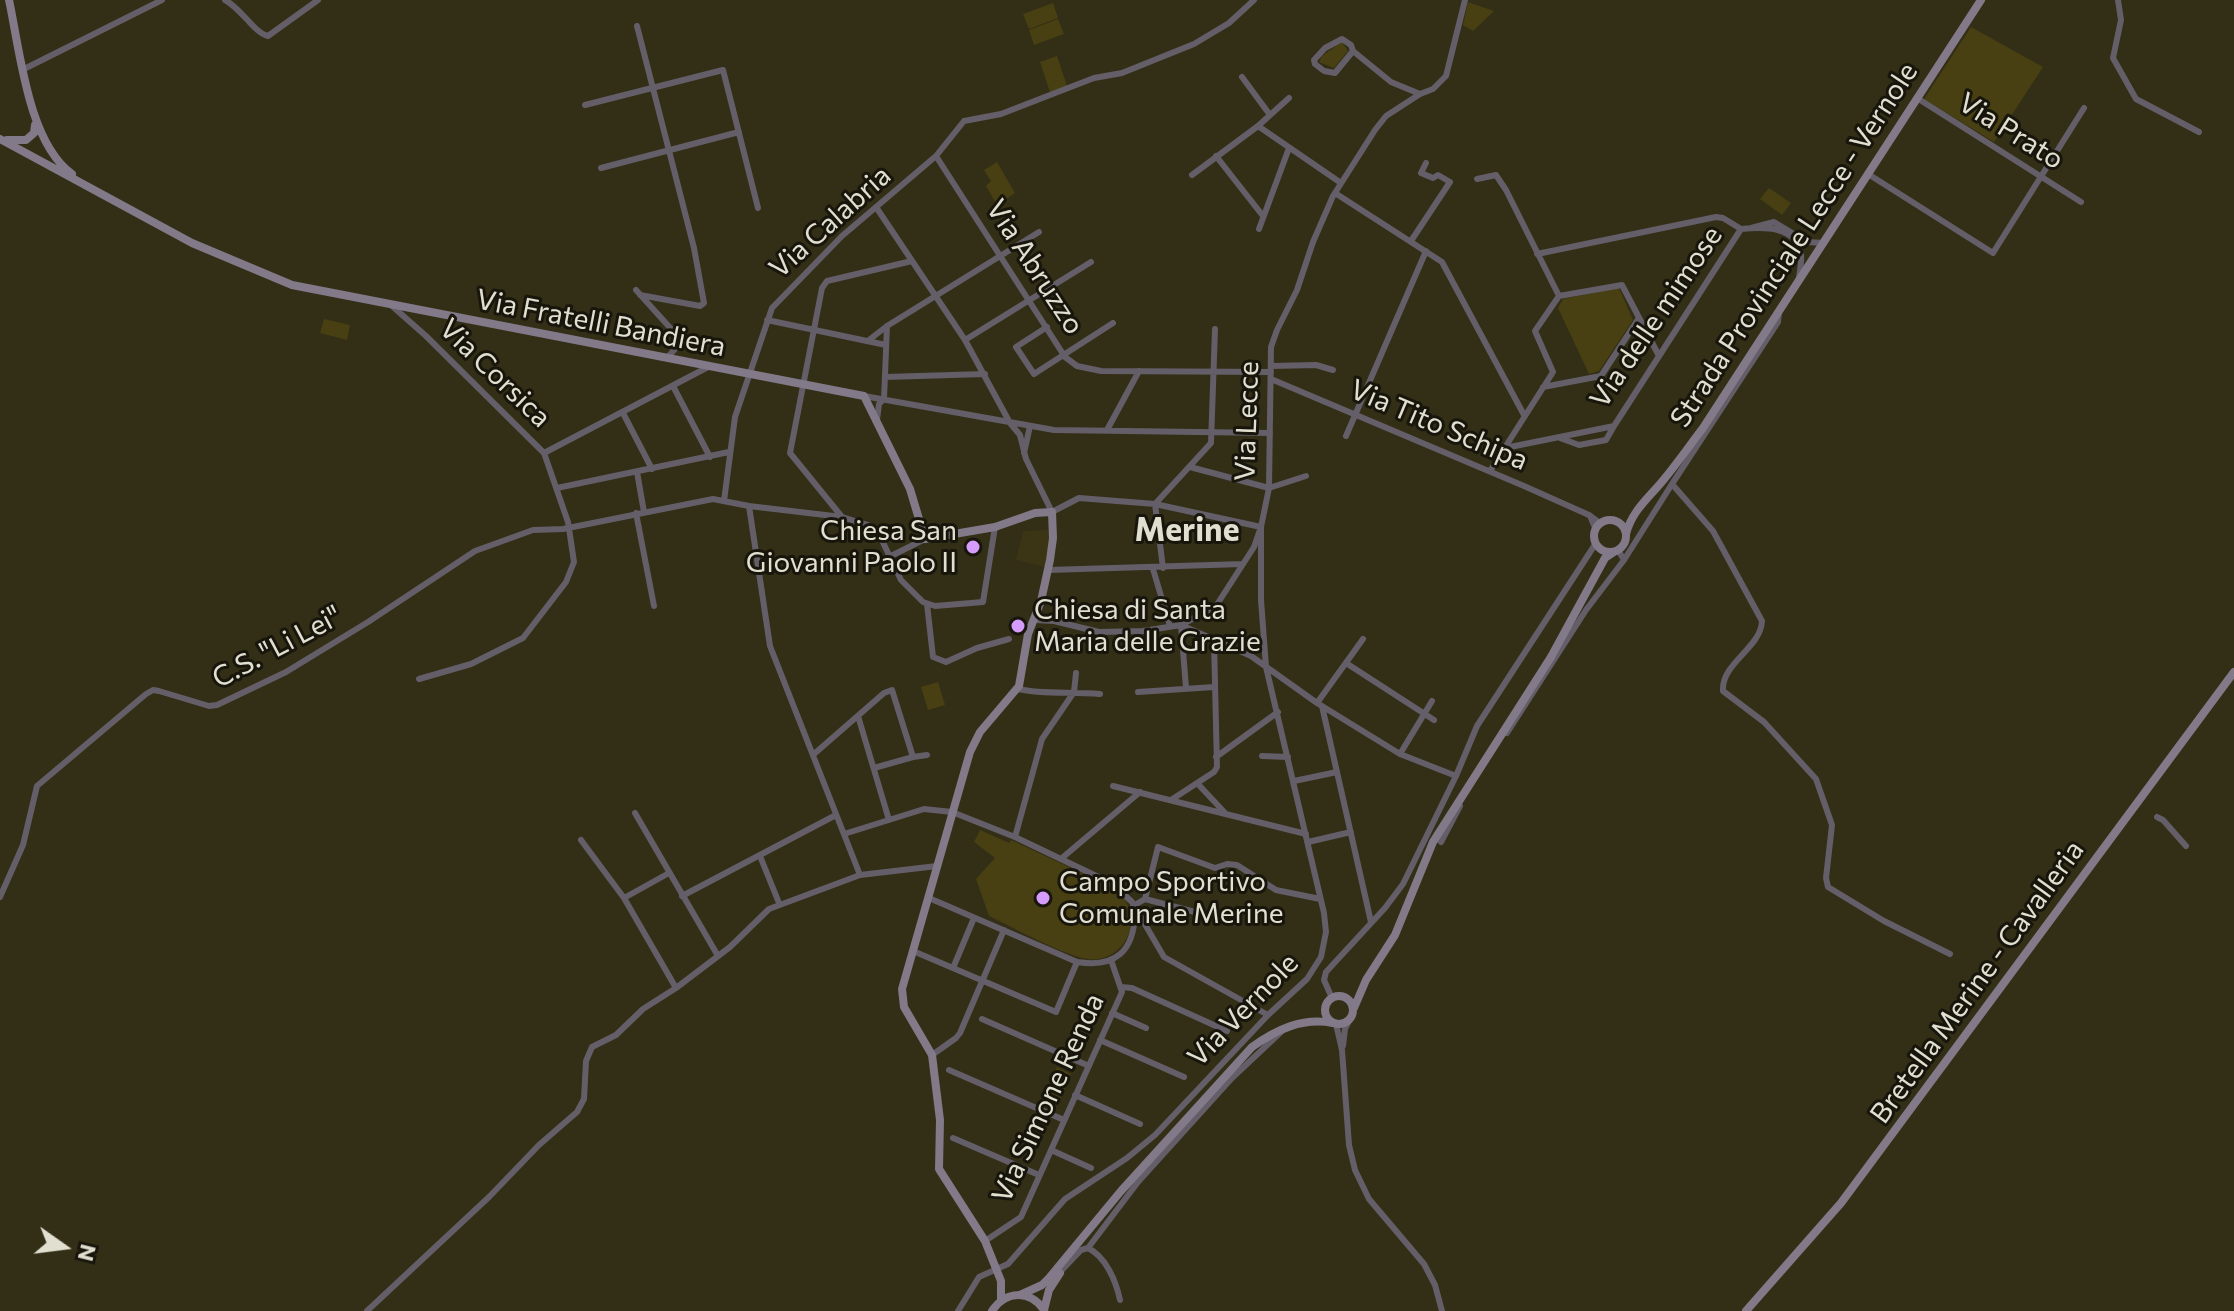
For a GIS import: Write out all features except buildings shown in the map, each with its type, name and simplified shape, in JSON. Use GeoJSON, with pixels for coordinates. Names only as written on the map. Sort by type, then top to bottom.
{"type":"FeatureCollection","features":[{"type":"Feature","properties":{"kind":"street"},"geometry":{"type":"LineString","coordinates":[[9,0],[35,117],[37,131],[33,157]]}},
{"type":"Feature","properties":{"kind":"street"},"geometry":{"type":"LineString","coordinates":[[24,69],[162,0]]}},
{"type":"Feature","properties":{"kind":"street"},"geometry":{"type":"LineString","coordinates":[[225,0],[241,11],[263,36],[273,34],[318,0]]}},
{"type":"Feature","properties":{"kind":"street","name":"Via Calabria"},"geometry":{"type":"LineString","coordinates":[[724,501],[735,417],[767,320],[775,303],[842,236],[936,156],[964,121],[1001,114],[1094,78],[1122,73],[1194,44],[1229,23],[1254,0]]}},
{"type":"Feature","properties":{"kind":"street","name":"Via Lecce"},"geometry":{"type":"LineString","coordinates":[[1035,620],[1054,621],[1099,632],[1143,631],[1181,625],[1216,606],[1254,547],[1261,527],[1269,488],[1271,347],[1297,290],[1313,242],[1335,193],[1386,116],[1433,89],[1446,76],[1465,0]]}},
{"type":"Feature","properties":{"kind":"street","name":"Strada Provinciale Lecce - Vernole"},"geometry":{"type":"LineString","coordinates":[[1349,1021],[1366,980],[1395,935],[1433,842],[1551,657],[1605,558],[1616,551],[1626,536],[1629,520],[1703,428],[1779,318],[1799,282],[1981,0]]}},
{"type":"Feature","properties":{"kind":"street"},"geometry":{"type":"LineString","coordinates":[[2118,0],[2121,20],[2113,58],[2136,99],[2199,132]]}},
{"type":"Feature","properties":{"kind":"street"},"geometry":{"type":"LineString","coordinates":[[637,26],[694,248],[704,303],[700,306],[638,292],[682,341],[667,358]]}},
{"type":"Feature","properties":{"kind":"street"},"geometry":{"type":"LineString","coordinates":[[1353,51],[1335,73],[1324,71],[1315,64],[1314,60],[1335,41],[1342,39],[1391,82],[1420,94]]}},
{"type":"Feature","properties":{"kind":"street"},"geometry":{"type":"LineString","coordinates":[[585,105],[723,70],[758,208]]}},
{"type":"Feature","properties":{"kind":"street"},"geometry":{"type":"LineString","coordinates":[[1242,77],[1270,115]]}},
{"type":"Feature","properties":{"kind":"street"},"geometry":{"type":"LineString","coordinates":[[1192,175],[1258,126],[1289,98]]}},
{"type":"Feature","properties":{"kind":"street","name":"Via Prato"},"geometry":{"type":"LineString","coordinates":[[1917,98],[2081,202]]}},
{"type":"Feature","properties":{"kind":"street"},"geometry":{"type":"LineString","coordinates":[[1868,174],[1993,253],[2084,108]]}},
{"type":"Feature","properties":{"kind":"street"},"geometry":{"type":"LineString","coordinates":[[1258,126],[1341,183]]}},
{"type":"Feature","properties":{"kind":"street"},"geometry":{"type":"LineString","coordinates":[[0,139],[20,142],[37,131]]}},
{"type":"Feature","properties":{"kind":"street"},"geometry":{"type":"LineString","coordinates":[[37,131],[68,171],[116,202]]}},
{"type":"Feature","properties":{"kind":"street"},"geometry":{"type":"LineString","coordinates":[[601,168],[739,132]]}},
{"type":"Feature","properties":{"kind":"street"},"geometry":{"type":"LineString","coordinates":[[0,139],[116,202]]}},
{"type":"Feature","properties":{"kind":"street"},"geometry":{"type":"LineString","coordinates":[[1259,229],[1289,148]]}},
{"type":"Feature","properties":{"kind":"street","name":"Via Abruzzo"},"geometry":{"type":"LineString","coordinates":[[936,156],[1064,355],[1113,323]]}},
{"type":"Feature","properties":{"kind":"street"},"geometry":{"type":"LineString","coordinates":[[1216,156],[1263,216]]}},
{"type":"Feature","properties":{"kind":"street"},"geometry":{"type":"LineString","coordinates":[[1411,241],[1450,182],[1438,175],[1433,178],[1421,173],[1426,163]]}},
{"type":"Feature","properties":{"kind":"street"},"geometry":{"type":"LineString","coordinates":[[1477,179],[1496,175],[1559,296]]}},
{"type":"Feature","properties":{"kind":"street"},"geometry":{"type":"LineString","coordinates":[[1335,193],[1446,266],[1524,415]]}},
{"type":"Feature","properties":{"kind":"street","name":"Via Fratelli Bandiera"},"geometry":{"type":"LineString","coordinates":[[116,202],[192,243],[273,278],[392,306],[1054,430],[1270,433]]}},
{"type":"Feature","properties":{"kind":"street"},"geometry":{"type":"LineString","coordinates":[[876,207],[985,374],[1010,423],[1020,435],[1024,453],[1052,512],[1053,538],[1048,570],[1035,620],[1028,634],[1018,689],[974,743],[901,999],[932,1055],[940,1120],[939,1169],[991,1253],[1001,1281],[1001,1300]]}},
{"type":"Feature","properties":{"kind":"street"},"geometry":{"type":"LineString","coordinates":[[1537,254],[1716,217],[1745,229]]}},
{"type":"Feature","properties":{"kind":"street","name":"Via delle mimose"},"geometry":{"type":"LineString","coordinates":[[1505,448],[1614,426],[1745,229],[1774,222],[1807,242],[1824,243]]}},
{"type":"Feature","properties":{"kind":"street","name":"Via delle mimose"},"geometry":{"type":"LineString","coordinates":[[1745,229],[1778,229],[1791,237],[1801,252],[1815,258]]}},
{"type":"Feature","properties":{"kind":"street"},"geometry":{"type":"LineString","coordinates":[[869,340],[1039,232]]}},
{"type":"Feature","properties":{"kind":"street"},"geometry":{"type":"LineString","coordinates":[[1807,242],[1815,258]]}},
{"type":"Feature","properties":{"kind":"street"},"geometry":{"type":"LineString","coordinates":[[1346,436],[1426,251]]}},
{"type":"Feature","properties":{"kind":"street"},"geometry":{"type":"LineString","coordinates":[[1799,282],[1801,252]]}},
{"type":"Feature","properties":{"kind":"street"},"geometry":{"type":"LineString","coordinates":[[912,261],[825,283],[802,385],[790,450],[792,458],[842,517],[868,525],[878,532],[901,580],[927,604],[945,606],[983,602],[995,527]]}},
{"type":"Feature","properties":{"kind":"street"},"geometry":{"type":"LineString","coordinates":[[965,340],[1091,262]]}},
{"type":"Feature","properties":{"kind":"street"},"geometry":{"type":"LineString","coordinates":[[1490,471],[1553,372],[1535,331],[1559,296],[1622,285],[1659,356]]}},
{"type":"Feature","properties":{"kind":"street","name":"Via Corsica"},"geometry":{"type":"LineString","coordinates":[[392,306],[544,453],[569,526],[574,562],[566,582],[523,638],[471,664],[419,679]]}},
{"type":"Feature","properties":{"kind":"street"},"geometry":{"type":"LineString","coordinates":[[1543,387],[1601,376],[1639,318]]}},
{"type":"Feature","properties":{"kind":"street"},"geometry":{"type":"LineString","coordinates":[[1441,842],[1477,779],[1586,610],[1624,560],[1779,318]]}},
{"type":"Feature","properties":{"kind":"street"},"geometry":{"type":"LineString","coordinates":[[767,320],[886,345]]}},
{"type":"Feature","properties":{"kind":"street"},"geometry":{"type":"LineString","coordinates":[[877,420],[879,404],[884,399],[887,326]]}},
{"type":"Feature","properties":{"kind":"street"},"geometry":{"type":"LineString","coordinates":[[1047,327],[1016,347],[1034,374],[1064,355],[1077,366],[1093,370],[1271,372],[1316,365],[1333,370]]}},
{"type":"Feature","properties":{"kind":"street"},"geometry":{"type":"LineString","coordinates":[[1163,568],[1156,505],[1211,443],[1215,329]]}},
{"type":"Feature","properties":{"kind":"street"},"geometry":{"type":"LineString","coordinates":[[544,453],[710,366]]}},
{"type":"Feature","properties":{"kind":"street"},"geometry":{"type":"LineString","coordinates":[[1107,430],[1139,371]]}},
{"type":"Feature","properties":{"kind":"street","name":"Via Tito Schipa"},"geometry":{"type":"LineString","coordinates":[[1271,372],[1356,413],[1589,515],[1598,527]]}},
{"type":"Feature","properties":{"kind":"street"},"geometry":{"type":"LineString","coordinates":[[885,377],[985,374]]}},
{"type":"Feature","properties":{"kind":"street"},"geometry":{"type":"LineString","coordinates":[[673,386],[710,457]]}},
{"type":"Feature","properties":{"kind":"street"},"geometry":{"type":"LineString","coordinates":[[864,396],[910,489],[925,539]]}},
{"type":"Feature","properties":{"kind":"street"},"geometry":{"type":"LineString","coordinates":[[623,413],[652,469]]}},
{"type":"Feature","properties":{"kind":"street"},"geometry":{"type":"LineString","coordinates":[[1024,453],[1030,426]]}},
{"type":"Feature","properties":{"kind":"street"},"geometry":{"type":"LineString","coordinates":[[1558,437],[1579,445],[1606,440],[1614,426]]}},
{"type":"Feature","properties":{"kind":"street"},"geometry":{"type":"LineString","coordinates":[[557,488],[729,452]]}},
{"type":"Feature","properties":{"kind":"street"},"geometry":{"type":"LineString","coordinates":[[1190,467],[1269,488],[1306,476]]}},
{"type":"Feature","properties":{"kind":"street"},"geometry":{"type":"LineString","coordinates":[[637,472],[654,606]]}},
{"type":"Feature","properties":{"kind":"street"},"geometry":{"type":"LineString","coordinates":[[1672,484],[1713,531],[1761,619],[1761,630],[1724,681],[1723,691],[1764,722],[1816,779],[1832,821],[1826,878],[1828,887],[1884,921],[1950,954]]}},
{"type":"Feature","properties":{"kind":"street"},"geometry":{"type":"LineString","coordinates":[[889,557],[925,539],[995,527],[1025,515],[1052,512],[1079,498],[1156,505],[1261,527]]}},
{"type":"Feature","properties":{"kind":"street","name":"C.S. \"Li Lei\""},"geometry":{"type":"LineString","coordinates":[[0,897],[23,845],[37,786],[146,694],[159,691],[209,706],[217,705],[300,663],[475,551],[523,532],[563,529],[713,499],[842,517]]}},
{"type":"Feature","properties":{"kind":"street"},"geometry":{"type":"LineString","coordinates":[[749,506],[770,646],[860,875]]}},
{"type":"Feature","properties":{"kind":"street","name":"Strada Provinciale Lecce - Vernole"},"geometry":{"type":"LineString","coordinates":[[1596,574],[1598,527],[1616,522],[1637,509]]}},
{"type":"Feature","properties":{"kind":"street"},"geometry":{"type":"LineString","coordinates":[[1616,522],[1635,543]]}},
{"type":"Feature","properties":{"kind":"street","name":"Via Vernole"},"geometry":{"type":"LineString","coordinates":[[958,1311],[979,1277],[1005,1266],[1007,1259],[1065,1199],[1148,1142],[1268,1015],[1307,979],[1321,957],[1326,932],[1320,899],[1266,666],[1261,600],[1261,527]]}},
{"type":"Feature","properties":{"kind":"street"},"geometry":{"type":"LineString","coordinates":[[1332,998],[1324,980],[1326,972],[1403,884],[1477,726],[1598,546],[1616,551],[1624,560]]}},
{"type":"Feature","properties":{"kind":"street"},"geometry":{"type":"LineString","coordinates":[[1048,570],[1243,564]]}},
{"type":"Feature","properties":{"kind":"street"},"geometry":{"type":"LineString","coordinates":[[1153,569],[1170,626]]}},
{"type":"Feature","properties":{"kind":"street"},"geometry":{"type":"LineString","coordinates":[[927,604],[933,657],[946,662],[977,648],[1009,639]]}},
{"type":"Feature","properties":{"kind":"street"},"geometry":{"type":"LineString","coordinates":[[1181,625],[1251,656],[1320,705],[1400,754],[1456,776]]}},
{"type":"Feature","properties":{"kind":"street"},"geometry":{"type":"LineString","coordinates":[[1181,625],[1186,688]]}},
{"type":"Feature","properties":{"kind":"street"},"geometry":{"type":"LineString","coordinates":[[1363,639],[1320,705],[1371,922]]}},
{"type":"Feature","properties":{"kind":"street"},"geometry":{"type":"LineString","coordinates":[[1171,800],[1214,772],[1214,641]]}},
{"type":"Feature","properties":{"kind":"street"},"geometry":{"type":"LineString","coordinates":[[1346,663],[1434,720]]}},
{"type":"Feature","properties":{"kind":"street","name":"Bretella Merine - Cavalleria"},"geometry":{"type":"LineString","coordinates":[[1746,1311],[1841,1203],[2234,672]]}},
{"type":"Feature","properties":{"kind":"street"},"geometry":{"type":"LineString","coordinates":[[1015,837],[1042,739],[1074,692],[1076,673]]}},
{"type":"Feature","properties":{"kind":"street"},"geometry":{"type":"LineString","coordinates":[[1138,692],[1214,687]]}},
{"type":"Feature","properties":{"kind":"street"},"geometry":{"type":"LineString","coordinates":[[1018,689],[1038,694],[1100,694]]}},
{"type":"Feature","properties":{"kind":"street"},"geometry":{"type":"LineString","coordinates":[[814,754],[884,693],[892,690],[913,757]]}},
{"type":"Feature","properties":{"kind":"street"},"geometry":{"type":"LineString","coordinates":[[1400,754],[1432,701]]}},
{"type":"Feature","properties":{"kind":"street"},"geometry":{"type":"LineString","coordinates":[[1216,757],[1278,712]]}},
{"type":"Feature","properties":{"kind":"street"},"geometry":{"type":"LineString","coordinates":[[858,716],[889,820]]}},
{"type":"Feature","properties":{"kind":"street"},"geometry":{"type":"LineString","coordinates":[[874,768],[927,755]]}},
{"type":"Feature","properties":{"kind":"street"},"geometry":{"type":"LineString","coordinates":[[1262,756],[1288,757]]}},
{"type":"Feature","properties":{"kind":"street"},"geometry":{"type":"LineString","coordinates":[[1294,781],[1337,772]]}},
{"type":"Feature","properties":{"kind":"street"},"geometry":{"type":"LineString","coordinates":[[1197,783],[1226,814]]}},
{"type":"Feature","properties":{"kind":"street"},"geometry":{"type":"LineString","coordinates":[[1113,786],[1307,838],[1351,832]]}},
{"type":"Feature","properties":{"kind":"street"},"geometry":{"type":"LineString","coordinates":[[1062,858],[1140,792]]}},
{"type":"Feature","properties":{"kind":"street"},"geometry":{"type":"LineString","coordinates":[[844,834],[924,809],[952,812],[1015,837],[1113,884],[1124,893],[1164,957],[1268,1015]]}},
{"type":"Feature","properties":{"kind":"street"},"geometry":{"type":"LineString","coordinates":[[635,813],[718,956]]}},
{"type":"Feature","properties":{"kind":"street"},"geometry":{"type":"LineString","coordinates":[[682,896],[836,815]]}},
{"type":"Feature","properties":{"kind":"street"},"geometry":{"type":"LineString","coordinates":[[2157,817],[2186,846]]}},
{"type":"Feature","properties":{"kind":"street"},"geometry":{"type":"LineString","coordinates":[[581,840],[624,898],[676,988]]}},
{"type":"Feature","properties":{"kind":"street"},"geometry":{"type":"LineString","coordinates":[[1134,908],[1145,899],[1158,847],[1215,868],[1237,865],[1276,890],[1320,899]]}},
{"type":"Feature","properties":{"kind":"street"},"geometry":{"type":"LineString","coordinates":[[760,856],[779,903]]}},
{"type":"Feature","properties":{"kind":"street"},"geometry":{"type":"LineString","coordinates":[[367,1311],[489,1197],[533,1150],[577,1112],[584,1099],[586,1061],[592,1047],[616,1035],[643,1009],[718,956],[761,915],[779,903],[860,875],[937,866]]}},
{"type":"Feature","properties":{"kind":"street"},"geometry":{"type":"LineString","coordinates":[[624,898],[669,873]]}},
{"type":"Feature","properties":{"kind":"street"},"geometry":{"type":"LineString","coordinates":[[929,898],[1077,962],[1092,964],[1111,960],[1130,944],[1134,931],[1134,908]]}},
{"type":"Feature","properties":{"kind":"street"},"geometry":{"type":"LineString","coordinates":[[1145,899],[1237,923]]}},
{"type":"Feature","properties":{"kind":"street"},"geometry":{"type":"LineString","coordinates":[[953,968],[974,918]]}},
{"type":"Feature","properties":{"kind":"street"},"geometry":{"type":"LineString","coordinates":[[932,1055],[960,1033],[1004,930]]}},
{"type":"Feature","properties":{"kind":"street"},"geometry":{"type":"LineString","coordinates":[[913,951],[1056,1012],[1077,962]]}},
{"type":"Feature","properties":{"kind":"street","name":"Via Simone Renda"},"geometry":{"type":"LineString","coordinates":[[985,1241],[1021,1217],[1089,1066],[1121,987],[1111,960]]}},
{"type":"Feature","properties":{"kind":"street","name":"Strada Provinciale Lecce - Vernole"},"geometry":{"type":"LineString","coordinates":[[1344,997],[1366,980]]}},
{"type":"Feature","properties":{"kind":"street"},"geometry":{"type":"LineString","coordinates":[[1121,987],[1132,988],[1227,1031]]}},
{"type":"Feature","properties":{"kind":"street"},"geometry":{"type":"LineString","coordinates":[[1044,1311],[1049,1290],[1062,1270],[1092,1235],[1131,1180],[1252,1047],[1277,1030],[1304,1022],[1332,998],[1344,997],[1354,1008]]}},
{"type":"Feature","properties":{"kind":"street"},"geometry":{"type":"LineString","coordinates":[[1325,1007],[1342,1050]]}},
{"type":"Feature","properties":{"kind":"street"},"geometry":{"type":"LineString","coordinates":[[1112,1013],[1146,1028]]}},
{"type":"Feature","properties":{"kind":"street"},"geometry":{"type":"LineString","coordinates":[[982,1019],[1089,1066]]}},
{"type":"Feature","properties":{"kind":"street"},"geometry":{"type":"LineString","coordinates":[[1304,1022],[1334,1024],[1349,1021]]}},
{"type":"Feature","properties":{"kind":"street"},"geometry":{"type":"LineString","coordinates":[[1349,1021],[1342,1050],[1349,1145],[1355,1170],[1369,1199],[1424,1264],[1435,1285],[1442,1311]]}},
{"type":"Feature","properties":{"kind":"street"},"geometry":{"type":"LineString","coordinates":[[1100,1040],[1184,1077]]}},
{"type":"Feature","properties":{"kind":"street"},"geometry":{"type":"LineString","coordinates":[[949,1070],[1064,1120]]}},
{"type":"Feature","properties":{"kind":"street"},"geometry":{"type":"LineString","coordinates":[[1075,1095],[1140,1124]]}},
{"type":"Feature","properties":{"kind":"street"},"geometry":{"type":"LineString","coordinates":[[953,1138],[1039,1175]]}},
{"type":"Feature","properties":{"kind":"street"},"geometry":{"type":"LineString","coordinates":[[1051,1150],[1091,1168]]}},
{"type":"Feature","properties":{"kind":"street"},"geometry":{"type":"LineString","coordinates":[[1092,1235],[1091,1249],[1114,1279],[1120,1300]]}},
{"type":"Feature","properties":{"kind":"street"},"geometry":{"type":"LineString","coordinates":[[992,1311],[1001,1300],[1042,1285],[1092,1235]]}},
{"type":"Feature","properties":{"kind":"street"},"geometry":{"type":"LineString","coordinates":[[1062,1270],[1081,1250],[1091,1249]]}},
{"type":"Feature","properties":{"kind":"street"},"geometry":{"type":"LineString","coordinates":[[991,1253],[1007,1259]]}},
{"type":"Feature","properties":{"kind":"street"},"geometry":{"type":"LineString","coordinates":[[1001,1281],[1018,1295],[1037,1301],[1044,1311]]}},
{"type":"Feature","properties":{"kind":"shaded area"},"geometry":{"type":"Polygon","coordinates":[[[1468,2],[1494,11],[1473,31],[1463,25],[1468,2]]]}},
{"type":"Feature","properties":{"kind":"shaded area"},"geometry":{"type":"Polygon","coordinates":[[[1053,3],[1058,18],[1029,29],[1023,14],[1053,3]]]}},
{"type":"Feature","properties":{"kind":"shaded area"},"geometry":{"type":"Polygon","coordinates":[[[1058,19],[1064,34],[1034,45],[1029,30],[1058,19]]]}},
{"type":"Feature","properties":{"kind":"shaded area"},"geometry":{"type":"Polygon","coordinates":[[[1971,27],[2043,67],[1994,142],[1924,99],[1971,27]]]}},
{"type":"Feature","properties":{"kind":"shaded area"},"geometry":{"type":"Polygon","coordinates":[[[1342,42],[1348,51],[1334,68],[1319,62],[1322,56],[1342,42]]]}},
{"type":"Feature","properties":{"kind":"shaded area"},"geometry":{"type":"Polygon","coordinates":[[[1057,56],[1067,86],[1050,92],[1040,62],[1057,56]]]}},
{"type":"Feature","properties":{"kind":"shaded area"},"geometry":{"type":"Polygon","coordinates":[[[997,162],[1015,193],[997,205],[986,186],[991,181],[984,170],[997,162]]]}},
{"type":"Feature","properties":{"kind":"shaded area"},"geometry":{"type":"Polygon","coordinates":[[[1769,188],[1791,203],[1782,215],[1760,199],[1769,188]]]}},
{"type":"Feature","properties":{"kind":"shaded area"},"geometry":{"type":"Polygon","coordinates":[[[1619,288],[1633,320],[1599,371],[1589,374],[1558,308],[1563,299],[1619,288]]]}},
{"type":"Feature","properties":{"kind":"shaded area"},"geometry":{"type":"Polygon","coordinates":[[[324,319],[350,325],[347,340],[320,333],[324,319]]]}},
{"type":"Feature","properties":{"kind":"shaded area"},"geometry":{"type":"Polygon","coordinates":[[[1050,530],[1045,567],[1016,560],[1023,531],[1050,530]]]}},
{"type":"Feature","properties":{"kind":"shaded area"},"geometry":{"type":"Polygon","coordinates":[[[938,682],[945,705],[928,710],[921,687],[938,682]]]}},
{"type":"Feature","properties":{"kind":"shaded area","name":"Campo Sportivo Comunale Merine"},"geometry":{"type":"Polygon","coordinates":[[[980,830],[1009,843],[1011,840],[1116,889],[1126,902],[1131,923],[1128,936],[1120,948],[1102,958],[1078,957],[989,916],[976,879],[995,858],[974,842],[980,830]]]}},
{"type":"Feature","properties":{"kind":"shaded area"},"geometry":{"type":"Polygon","coordinates":[[[1057,1067],[1071,1074],[1059,1102],[1044,1096],[1057,1067]]]}},
{"type":"Feature","properties":{"kind":"place","name":"Chiesa San Giovanni Paolo II"},"geometry":{"type":"Point","coordinates":[973,547]}},
{"type":"Feature","properties":{"kind":"place","name":"Chiesa di Santa Maria delle Grazie"},"geometry":{"type":"Point","coordinates":[1018,626]}},
{"type":"Feature","properties":{"kind":"place","name":"Campo Sportivo Comunale Merine"},"geometry":{"type":"Point","coordinates":[1043,898]}},
{"type":"Feature","properties":{"kind":"district","name":"Merine"},"geometry":{"type":"Point","coordinates":[1187,530]}}]}
